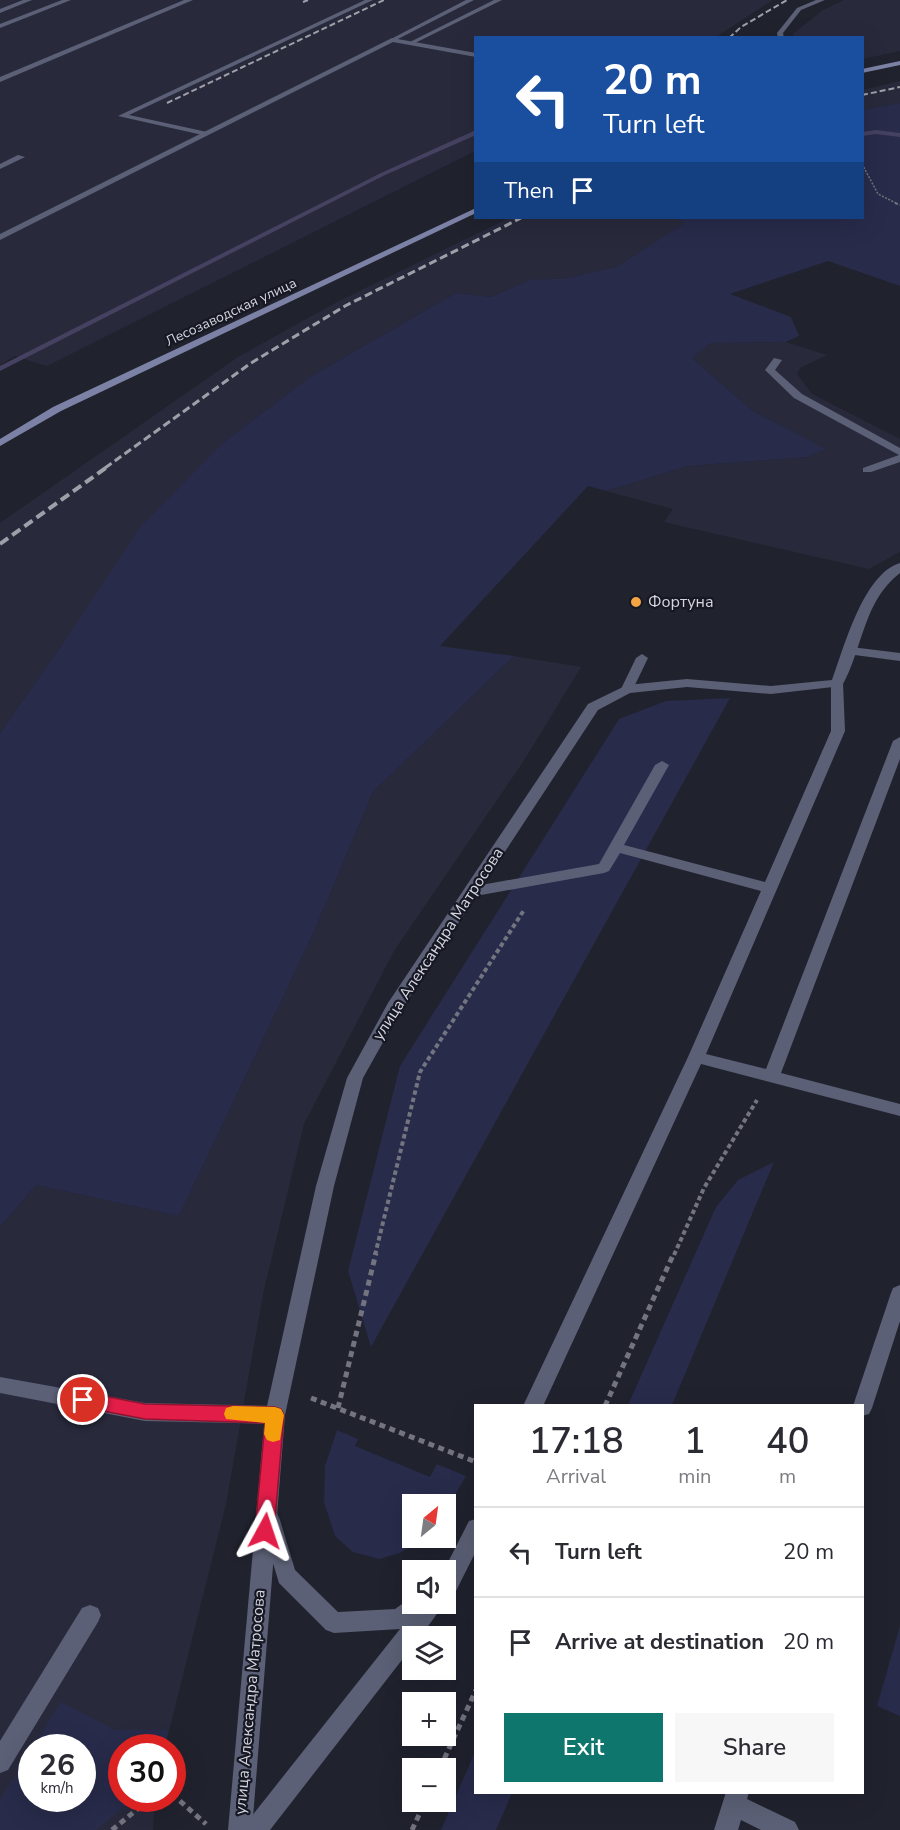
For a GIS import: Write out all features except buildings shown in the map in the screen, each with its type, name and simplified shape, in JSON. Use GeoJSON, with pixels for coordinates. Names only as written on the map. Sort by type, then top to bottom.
{"type":"FeatureCollection","features":[{"type":"Feature","properties":{"kind":"main road"},"geometry":{"type":"LineString","coordinates":[[864,71],[900,63]]}},
{"type":"Feature","properties":{"kind":"main road","name":"Лесозаводская улица"},"geometry":{"type":"LineString","coordinates":[[0,443],[57,409],[474,211]]}},
{"type":"Feature","properties":{"kind":"street"},"geometry":{"type":"LineString","coordinates":[[0,11],[29,0]]}},
{"type":"Feature","properties":{"kind":"street"},"geometry":{"type":"LineString","coordinates":[[0,26],[68,0]]}},
{"type":"Feature","properties":{"kind":"street"},"geometry":{"type":"LineString","coordinates":[[0,80],[190,0]]}},
{"type":"Feature","properties":{"kind":"street"},"geometry":{"type":"LineString","coordinates":[[204,134],[122,116],[370,0]]}},
{"type":"Feature","properties":{"kind":"street"},"geometry":{"type":"LineString","coordinates":[[0,237],[471,0]]}},
{"type":"Feature","properties":{"kind":"street"},"geometry":{"type":"LineString","coordinates":[[411,43],[499,0]]}},
{"type":"Feature","properties":{"kind":"street"},"geometry":{"type":"LineString","coordinates":[[781,36],[780,33],[799,9],[822,0]]}},
{"type":"Feature","properties":{"kind":"street"},"geometry":{"type":"LineString","coordinates":[[392,40],[474,55]]}},
{"type":"Feature","properties":{"kind":"street"},"geometry":{"type":"LineString","coordinates":[[0,167],[21,157]]}},
{"type":"Feature","properties":{"kind":"street"},"geometry":{"type":"LineString","coordinates":[[777,360],[770,370],[798,396],[900,452]]}},
{"type":"Feature","properties":{"kind":"street"},"geometry":{"type":"LineString","coordinates":[[867,470],[900,458]]}},
{"type":"Feature","properties":{"kind":"street"},"geometry":{"type":"LineString","coordinates":[[534,1404],[696,1057],[838,731],[837,683],[871,597],[888,574],[900,567]]}},
{"type":"Feature","properties":{"kind":"street"},"geometry":{"type":"LineString","coordinates":[[851,651],[900,657]]}},
{"type":"Feature","properties":{"kind":"street"},"geometry":{"type":"LineString","coordinates":[[627,689],[642,658]]}},
{"type":"Feature","properties":{"kind":"street","name":"улица Александра Матросова"},"geometry":{"type":"LineString","coordinates":[[240,1830],[275,1415],[325,1186],[355,1078],[394,1007],[593,707],[627,689],[687,683],[771,690],[837,683]]}},
{"type":"Feature","properties":{"kind":"street"},"geometry":{"type":"LineString","coordinates":[[772,1076],[900,741]]}},
{"type":"Feature","properties":{"kind":"street"},"geometry":{"type":"LineString","coordinates":[[470,892],[604,868],[662,765]]}},
{"type":"Feature","properties":{"kind":"street"},"geometry":{"type":"LineString","coordinates":[[616,847],[769,888]]}},
{"type":"Feature","properties":{"kind":"street"},"geometry":{"type":"LineString","coordinates":[[696,1057],[900,1110]]}},
{"type":"Feature","properties":{"kind":"street"},"geometry":{"type":"LineString","coordinates":[[863,1404],[900,1293]]}},
{"type":"Feature","properties":{"kind":"street"},"geometry":{"type":"LineString","coordinates":[[0,1385],[145,1412],[275,1415]]}},
{"type":"Feature","properties":{"kind":"street"},"geometry":{"type":"LineString","coordinates":[[267,1508],[286,1576],[334,1623],[398,1619],[405,1614]]}},
{"type":"Feature","properties":{"kind":"street"},"geometry":{"type":"LineString","coordinates":[[456,1567],[474,1532]]}},
{"type":"Feature","properties":{"kind":"street"},"geometry":{"type":"LineString","coordinates":[[255,1830],[425,1614]]}},
{"type":"Feature","properties":{"kind":"street"},"geometry":{"type":"LineString","coordinates":[[0,1762],[90,1615]]}},
{"type":"Feature","properties":{"kind":"street"},"geometry":{"type":"LineString","coordinates":[[726,1830],[736,1799],[787,1830]]}},
{"type":"Feature","properties":{"kind":"path"},"geometry":{"type":"LineString","coordinates":[[864,168],[878,194],[900,205]]}},
{"type":"Feature","properties":{"kind":"path"},"geometry":{"type":"LineString","coordinates":[[338,1408],[420,1072],[544,879]]}},
{"type":"Feature","properties":{"kind":"path"},"geometry":{"type":"LineString","coordinates":[[606,1404],[704,1188],[772,1076]]}},
{"type":"Feature","properties":{"kind":"path"},"geometry":{"type":"LineString","coordinates":[[282,1386],[474,1461]]}},
{"type":"Feature","properties":{"kind":"path"},"geometry":{"type":"LineString","coordinates":[[445,1758],[474,1694]]}},
{"type":"Feature","properties":{"kind":"path"},"geometry":{"type":"LineString","coordinates":[[186,1806],[213,1830]]}},
{"type":"Feature","properties":{"kind":"path"},"geometry":{"type":"LineString","coordinates":[[112,1830],[134,1812]]}},
{"type":"Feature","properties":{"kind":"path"},"geometry":{"type":"LineString","coordinates":[[412,1830],[420,1812]]}},
{"type":"Feature","properties":{"kind":"shaded area"},"geometry":{"type":"Polygon","coordinates":[[[0,0],[773,0],[718,36],[474,36],[474,152],[47,366],[15,356],[0,365],[0,0]]]}},
{"type":"Feature","properties":{"kind":"shaded area"},"geometry":{"type":"Polygon","coordinates":[[[844,0],[900,0],[900,51],[864,59],[864,36],[794,36],[793,34],[823,10],[844,0]]]}},
{"type":"Feature","properties":{"kind":"shaded area"},"geometry":{"type":"Polygon","coordinates":[[[900,81],[900,103],[864,110],[864,90],[900,81]]]}},
{"type":"Feature","properties":{"kind":"shaded area"},"geometry":{"type":"Polygon","coordinates":[[[900,103],[900,286],[828,261],[730,294],[791,317],[799,336],[785,342],[711,343],[692,358],[753,411],[826,449],[807,457],[688,466],[606,491],[588,486],[440,646],[514,656],[373,792],[313,934],[179,1216],[36,1185],[0,1227],[0,733],[141,526],[224,442],[310,377],[456,293],[491,297],[530,280],[567,278],[616,267],[685,223],[678,219],[864,219],[864,110],[900,103]]]}},
{"type":"Feature","properties":{"kind":"shaded area"},"geometry":{"type":"Polygon","coordinates":[[[507,219],[678,219],[686,223],[616,267],[567,278],[530,280],[491,297],[456,293],[310,377],[224,442],[62,645],[0,733],[0,523],[238,357],[337,302],[507,219]]]}},
{"type":"Feature","properties":{"kind":"shaded area"},"geometry":{"type":"Polygon","coordinates":[[[785,342],[827,355],[800,368],[797,374],[812,394],[900,439],[900,552],[869,569],[664,522],[673,509],[606,491],[688,466],[807,457],[825,449],[753,411],[692,358],[711,343],[785,342]]]}},
{"type":"Feature","properties":{"kind":"shaded area"},"geometry":{"type":"Polygon","coordinates":[[[514,656],[581,667],[523,762],[394,951],[304,1124],[263,1294],[226,1504],[168,1734],[108,1734],[108,1812],[154,1812],[153,1830],[0,1830],[0,1227],[36,1185],[179,1216],[313,934],[373,792],[514,656]]]}},
{"type":"Feature","properties":{"kind":"shaded area"},"geometry":{"type":"Polygon","coordinates":[[[730,698],[371,1347],[348,1271],[400,1066],[619,719],[666,701],[730,698]]]}},
{"type":"Feature","properties":{"kind":"shaded area"},"geometry":{"type":"Polygon","coordinates":[[[774,1162],[672,1404],[628,1404],[716,1207],[738,1180],[774,1162]]]}},
{"type":"Feature","properties":{"kind":"shaded area"},"geometry":{"type":"Polygon","coordinates":[[[337,1430],[358,1439],[355,1446],[430,1477],[437,1464],[466,1476],[455,1494],[402,1494],[402,1548],[409,1548],[379,1559],[353,1552],[335,1536],[324,1502],[325,1466],[337,1430]]]}},
{"type":"Feature","properties":{"kind":"shaded area"},"geometry":{"type":"Polygon","coordinates":[[[900,1626],[900,1716],[877,1706],[900,1626]]]}},
{"type":"Feature","properties":{"kind":"shaded area"},"geometry":{"type":"Polygon","coordinates":[[[61,1702],[115,1730],[168,1730],[167,1734],[108,1734],[108,1812],[117,1812],[96,1830],[0,1830],[0,1800],[18,1771],[18,1812],[96,1812],[96,1734],[41,1734],[61,1702]]]}},
{"type":"Feature","properties":{"kind":"shaded area"},"geometry":{"type":"Polygon","coordinates":[[[474,1754],[474,1794],[512,1794],[496,1830],[441,1830],[449,1812],[456,1812],[456,1796],[474,1754]]]}},
{"type":"Feature","properties":{"kind":"waterway"},"geometry":{"type":"LineString","coordinates":[[864,134],[876,132],[900,135]]}},
{"type":"Feature","properties":{"kind":"waterway"},"geometry":{"type":"LineString","coordinates":[[0,369],[383,174],[474,133]]}},
{"type":"Feature","properties":{"kind":"railway"},"geometry":{"type":"LineString","coordinates":[[303,2],[308,0]]}},
{"type":"Feature","properties":{"kind":"railway"},"geometry":{"type":"LineString","coordinates":[[167,103],[384,0]]}},
{"type":"Feature","properties":{"kind":"railway"},"geometry":{"type":"LineString","coordinates":[[731,36],[741,27],[787,0]]}},
{"type":"Feature","properties":{"kind":"railway"},"geometry":{"type":"LineString","coordinates":[[864,95],[900,87]]}},
{"type":"Feature","properties":{"kind":"railway"},"geometry":{"type":"LineString","coordinates":[[105,468],[251,363],[345,306],[519,219]]}},
{"type":"Feature","properties":{"kind":"railway"},"geometry":{"type":"LineString","coordinates":[[0,544],[107,467]]}},
{"type":"Feature","properties":{"kind":"slow traffic"},"geometry":{"type":"LineString","coordinates":[[233,1414],[275,1415],[273,1434]]}},
{"type":"Feature","properties":{"kind":"place","name":"Фортуна"},"geometry":{"type":"Point","coordinates":[636,602]}},
{"type":"Feature","properties":{"kind":"route"},"geometry":{"type":"LineString","coordinates":[[83,1400],[145,1412],[275,1415],[265,1531]]}}]}
